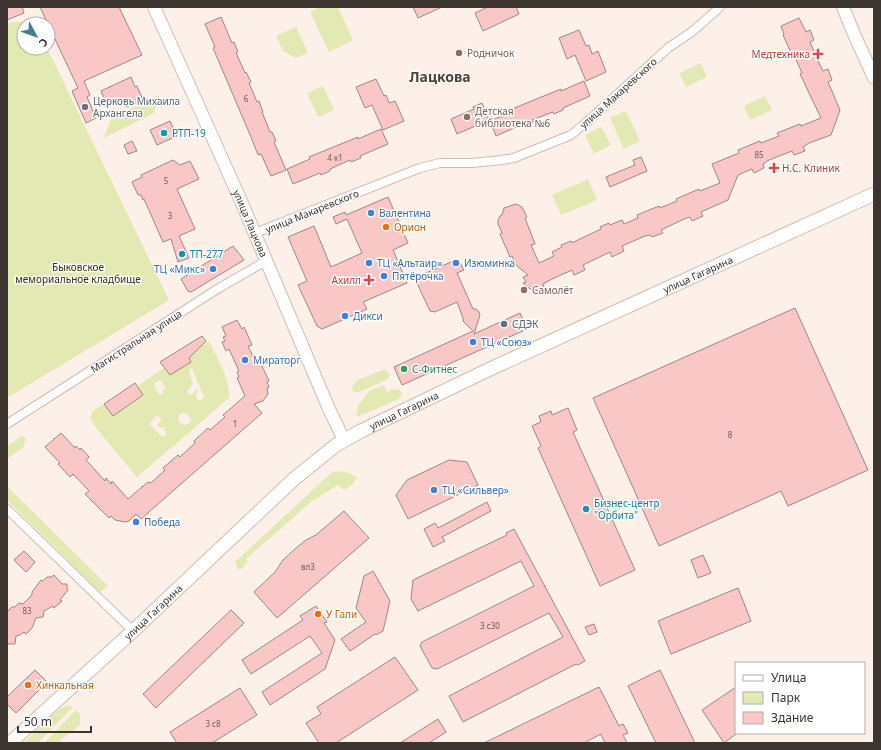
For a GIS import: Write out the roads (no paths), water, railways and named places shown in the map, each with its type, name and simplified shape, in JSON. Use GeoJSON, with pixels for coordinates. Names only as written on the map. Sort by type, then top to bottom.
{"type":"FeatureCollection","features":[{"type":"Feature","properties":{"kind":"main road","name":"улица Гагарина"},"geometry":{"type":"LineString","coordinates":[[10,743],[133,631],[294,479],[324,454],[344,440],[396,413],[490,369],[874,194]]}},
{"type":"Feature","properties":{"kind":"street","name":"улица Лацкова"},"geometry":{"type":"LineString","coordinates":[[154,7],[255,233],[344,440]]}},
{"type":"Feature","properties":{"kind":"street","name":"улица Макаревского"},"geometry":{"type":"LineString","coordinates":[[255,233],[420,168],[441,163],[472,163],[514,158],[570,135],[588,122],[668,48],[693,31],[720,7]]}},
{"type":"Feature","properties":{"kind":"street"},"geometry":{"type":"LineString","coordinates":[[843,7],[874,78]]}},
{"type":"Feature","properties":{"kind":"street","name":"Магистральная улица"},"geometry":{"type":"LineString","coordinates":[[7,424],[219,288],[266,261]]}},
{"type":"Feature","properties":{"kind":"street"},"geometry":{"type":"LineString","coordinates":[[7,509],[133,631]]}},
{"type":"Feature","properties":{"kind":"place","name":"Родничок"},"geometry":{"type":"Point","coordinates":[459,53]}},
{"type":"Feature","properties":{"kind":"place","name":"Медтехника"},"geometry":{"type":"Point","coordinates":[818,54]}},
{"type":"Feature","properties":{"kind":"place","name":"Церковь Михаила Архангела"},"geometry":{"type":"Point","coordinates":[85,107]}},
{"type":"Feature","properties":{"kind":"place","name":"Детская библиотека №6"},"geometry":{"type":"Point","coordinates":[467,117]}},
{"type":"Feature","properties":{"kind":"place","name":"РТП-19"},"geometry":{"type":"Point","coordinates":[164,133]}},
{"type":"Feature","properties":{"kind":"place","name":"Н.С. Клиник"},"geometry":{"type":"Point","coordinates":[774,168]}},
{"type":"Feature","properties":{"kind":"place","name":"Валентина"},"geometry":{"type":"Point","coordinates":[371,213]}},
{"type":"Feature","properties":{"kind":"place","name":"Орион"},"geometry":{"type":"Point","coordinates":[386,227]}},
{"type":"Feature","properties":{"kind":"place","name":"ТП-277"},"geometry":{"type":"Point","coordinates":[182,254]}},
{"type":"Feature","properties":{"kind":"place","name":"ТЦ «Альтаир»"},"geometry":{"type":"Point","coordinates":[369,263]}},
{"type":"Feature","properties":{"kind":"place","name":"Изюминка"},"geometry":{"type":"Point","coordinates":[456,263]}},
{"type":"Feature","properties":{"kind":"place","name":"ТЦ «Микс»"},"geometry":{"type":"Point","coordinates":[213,269]}},
{"type":"Feature","properties":{"kind":"place","name":"Пятёрочка"},"geometry":{"type":"Point","coordinates":[384,276]}},
{"type":"Feature","properties":{"kind":"place","name":"Ахилл"},"geometry":{"type":"Point","coordinates":[369,280]}},
{"type":"Feature","properties":{"kind":"place","name":"Самолёт"},"geometry":{"type":"Point","coordinates":[524,290]}},
{"type":"Feature","properties":{"kind":"place","name":"Дикси"},"geometry":{"type":"Point","coordinates":[345,316]}},
{"type":"Feature","properties":{"kind":"place","name":"СДЭК"},"geometry":{"type":"Point","coordinates":[504,324]}},
{"type":"Feature","properties":{"kind":"place","name":"ТЦ «Союз»"},"geometry":{"type":"Point","coordinates":[473,342]}},
{"type":"Feature","properties":{"kind":"place","name":"Мираторг"},"geometry":{"type":"Point","coordinates":[245,360]}},
{"type":"Feature","properties":{"kind":"place","name":"С-Фитнес"},"geometry":{"type":"Point","coordinates":[404,369]}},
{"type":"Feature","properties":{"kind":"place","name":"ТЦ «Сильвер»"},"geometry":{"type":"Point","coordinates":[434,490]}},
{"type":"Feature","properties":{"kind":"place","name":"Бизнес-центр \"Орбита\""},"geometry":{"type":"Point","coordinates":[586,509]}},
{"type":"Feature","properties":{"kind":"place","name":"Победа"},"geometry":{"type":"Point","coordinates":[136,522]}},
{"type":"Feature","properties":{"kind":"place","name":"У Гали"},"geometry":{"type":"Point","coordinates":[318,614]}},
{"type":"Feature","properties":{"kind":"place","name":"Хинкальная"},"geometry":{"type":"Point","coordinates":[28,685]}},
{"type":"Feature","properties":{"kind":"district","name":"Лацкова"},"geometry":{"type":"Point","coordinates":[440,76]}},
{"type":"Feature","properties":{"kind":"park label","name":"Быковское мемориальное кладбище"},"geometry":{"type":"Point","coordinates":[78,272]}}]}
